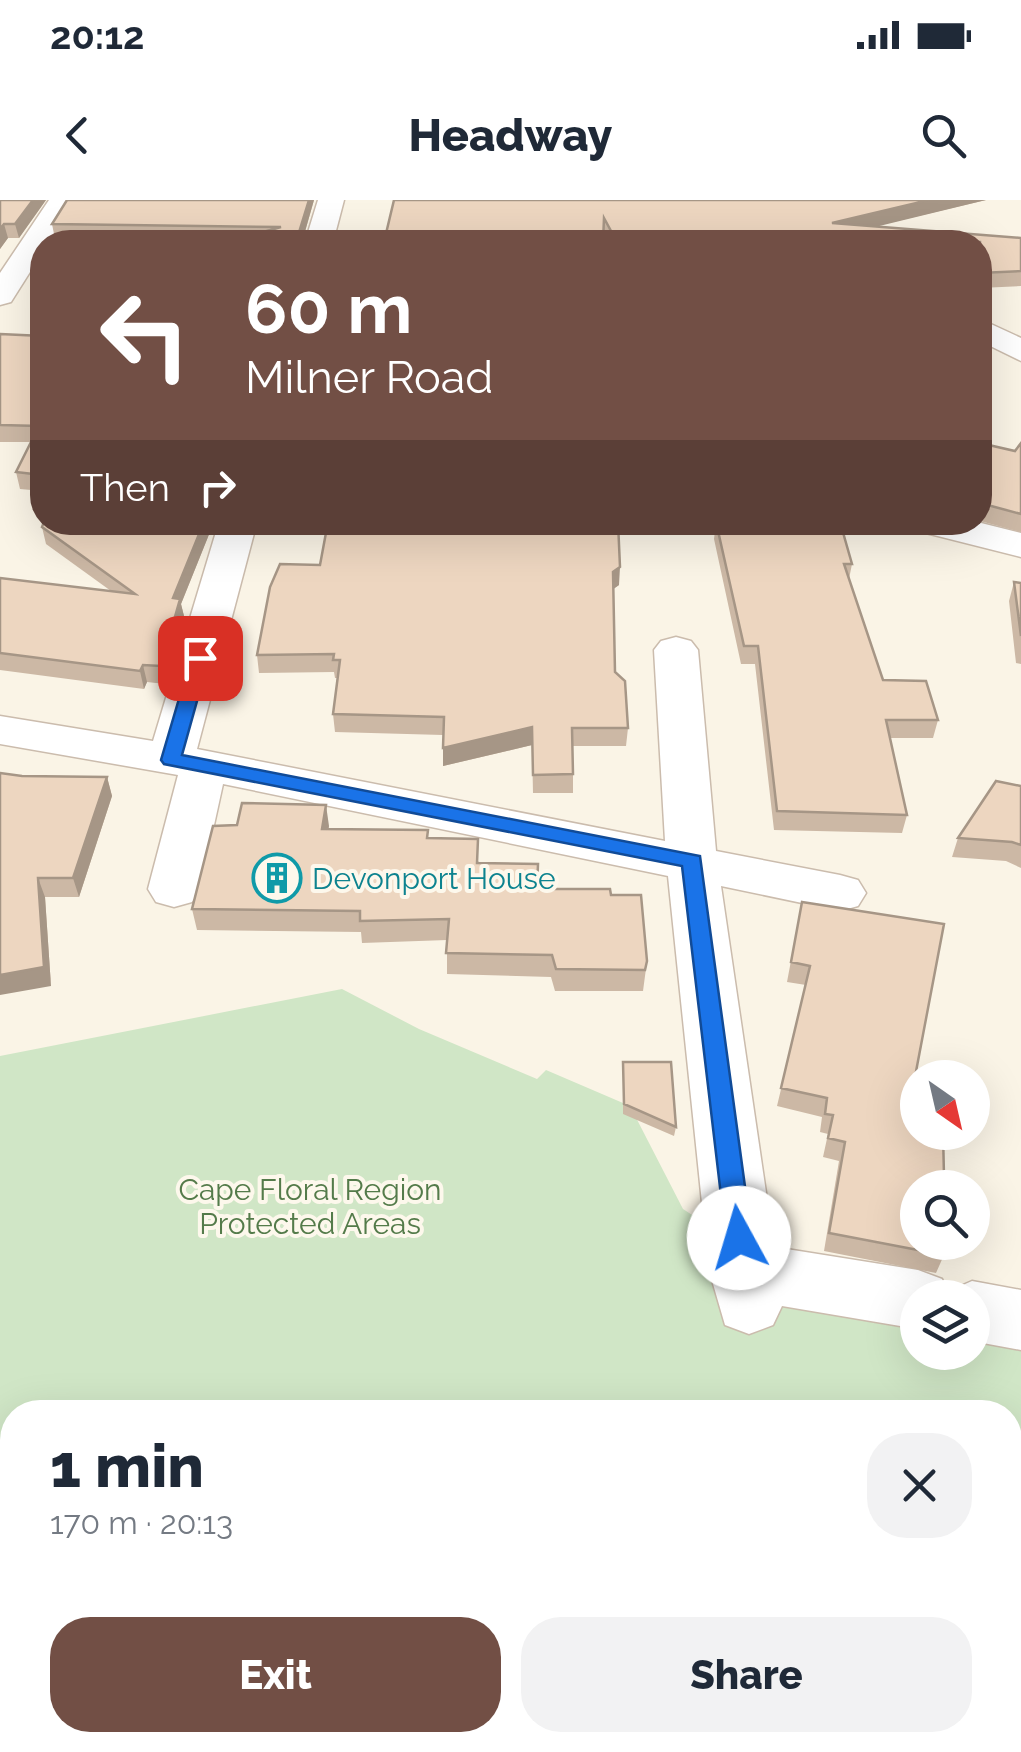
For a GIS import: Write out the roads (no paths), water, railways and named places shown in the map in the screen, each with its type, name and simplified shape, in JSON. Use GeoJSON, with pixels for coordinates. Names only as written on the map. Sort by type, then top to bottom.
{"type":"FeatureCollection","features":[{"type":"Feature","properties":{"kind":"street"},"geometry":{"type":"LineString","coordinates":[[43,230],[62,200]]}},
{"type":"Feature","properties":{"kind":"street"},"geometry":{"type":"LineString","coordinates":[[321,230],[330,200]]}},
{"type":"Feature","properties":{"kind":"street"},"geometry":{"type":"LineString","coordinates":[[0,296],[30,250]]}},
{"type":"Feature","properties":{"kind":"street"},"geometry":{"type":"LineString","coordinates":[[992,335],[1021,351]]}},
{"type":"Feature","properties":{"kind":"street"},"geometry":{"type":"LineString","coordinates":[[174,889],[188,762],[235,535]]}},
{"type":"Feature","properties":{"kind":"street"},"geometry":{"type":"LineString","coordinates":[[981,535],[1021,545]]}},
{"type":"Feature","properties":{"kind":"street"},"geometry":{"type":"LineString","coordinates":[[676,650],[692,861],[746,1287],[900,1299]]}},
{"type":"Feature","properties":{"kind":"street"},"geometry":{"type":"LineString","coordinates":[[0,730],[188,762],[840,894]]}},
{"type":"Feature","properties":{"kind":"street"},"geometry":{"type":"LineString","coordinates":[[990,1314],[1021,1320]]}},
{"type":"Feature","properties":{"kind":"place","name":"Devonport House"},"geometry":{"type":"Point","coordinates":[277,878]}},
{"type":"Feature","properties":{"kind":"park label","name":"Cape Floral Region Protected Areas"},"geometry":{"type":"Point","coordinates":[310,1206]}}]}
